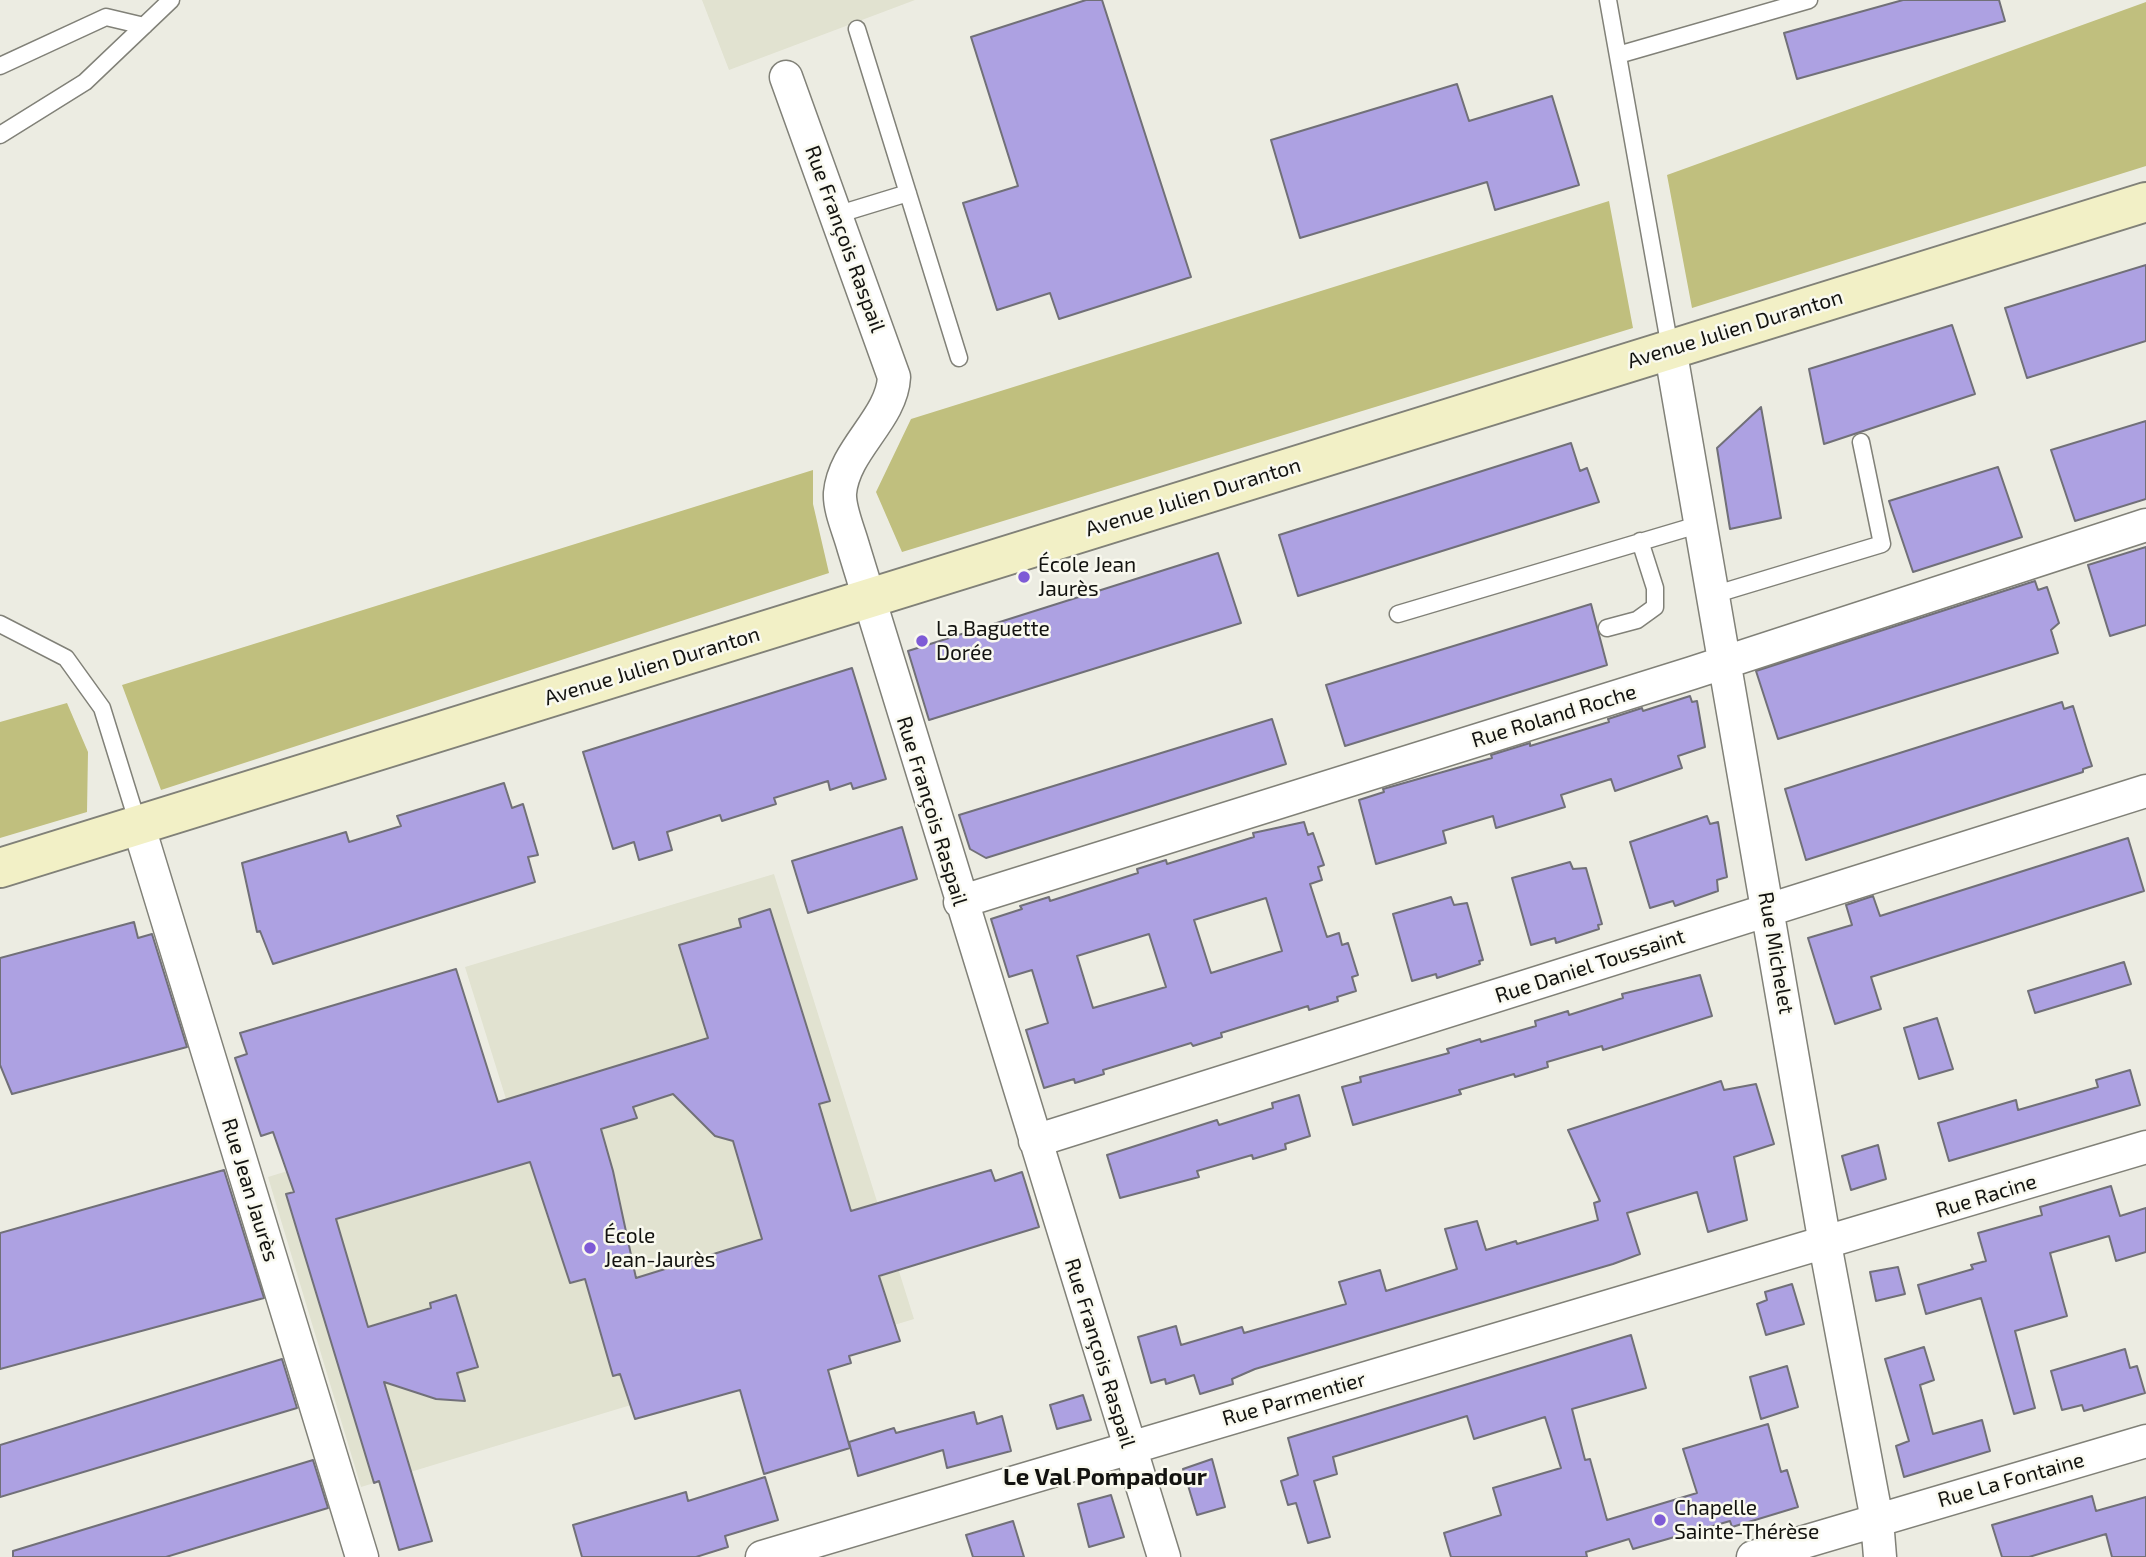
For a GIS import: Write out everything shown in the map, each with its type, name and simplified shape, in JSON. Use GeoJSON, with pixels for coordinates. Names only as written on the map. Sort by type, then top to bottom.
{"type":"FeatureCollection","features":[{"type":"Feature","properties":{"kind":"main road","name":"Avenue Julien Duranton"},"geometry":{"type":"LineString","coordinates":[[0,868],[866,597],[2146,202]]}},
{"type":"Feature","properties":{"kind":"street","name":"Rue François Raspail"},"geometry":{"type":"LineString","coordinates":[[786,77],[894,377],[894,391],[852,457],[840,494],[866,597],[1164,1557]]}},
{"type":"Feature","properties":{"kind":"street","name":"Rue Michelet"},"geometry":{"type":"LineString","coordinates":[[1670,348],[1825,1244],[1877,1520],[1880,1557]]}},
{"type":"Feature","properties":{"kind":"street","name":"Rue Roland Roche"},"geometry":{"type":"LineString","coordinates":[[960,902],[1723,662],[2146,525]]}},
{"type":"Feature","properties":{"kind":"street","name":"Rue Daniel Toussaint"},"geometry":{"type":"LineString","coordinates":[[1035,1141],[2146,791]]}},
{"type":"Feature","properties":{"kind":"street","name":"Rue Jean Jaurès"},"geometry":{"type":"LineString","coordinates":[[138,824],[362,1557]]}},
{"type":"Feature","properties":{"kind":"street","name":"Rue Racine"},"geometry":{"type":"LineString","coordinates":[[1825,1244],[2146,1147]]}},
{"type":"Feature","properties":{"kind":"street","name":"Rue Parmentier"},"geometry":{"type":"LineString","coordinates":[[763,1557],[1825,1244]]}},
{"type":"Feature","properties":{"kind":"street","name":"Rue La Fontaine"},"geometry":{"type":"LineString","coordinates":[[1753,1557],[2146,1441]]}},
{"type":"Feature","properties":{"kind":"lane"},"geometry":{"type":"LineString","coordinates":[[0,135],[85,82],[172,0]]}},
{"type":"Feature","properties":{"kind":"lane"},"geometry":{"type":"LineString","coordinates":[[1608,0],[1670,348]]}},
{"type":"Feature","properties":{"kind":"lane"},"geometry":{"type":"LineString","coordinates":[[1618,55],[1809,0]]}},
{"type":"Feature","properties":{"kind":"lane"},"geometry":{"type":"LineString","coordinates":[[0,66],[106,17],[144,26]]}},
{"type":"Feature","properties":{"kind":"lane"},"geometry":{"type":"LineString","coordinates":[[857,29],[959,358]]}},
{"type":"Feature","properties":{"kind":"lane"},"geometry":{"type":"LineString","coordinates":[[836,215],[908,193]]}},
{"type":"Feature","properties":{"kind":"lane"},"geometry":{"type":"LineString","coordinates":[[1713,595],[1882,544],[1861,442]]}},
{"type":"Feature","properties":{"kind":"lane"},"geometry":{"type":"LineString","coordinates":[[1398,614],[1701,524]]}},
{"type":"Feature","properties":{"kind":"lane"},"geometry":{"type":"LineString","coordinates":[[1608,628],[1637,620],[1655,607],[1655,588],[1640,541]]}},
{"type":"Feature","properties":{"kind":"lane"},"geometry":{"type":"LineString","coordinates":[[0,624],[66,658],[102,708],[138,824]]}},
{"type":"Feature","properties":{"kind":"shaded area"},"geometry":{"type":"Polygon","coordinates":[[[702,0],[915,0],[729,70],[702,0]]]}},
{"type":"Feature","properties":{"kind":"shaded area"},"geometry":{"type":"Polygon","coordinates":[[[2146,2],[2146,166],[1692,308],[1667,175],[2146,2]]]}},
{"type":"Feature","properties":{"kind":"shaded area"},"geometry":{"type":"Polygon","coordinates":[[[1609,201],[1633,328],[902,552],[876,492],[911,419],[1609,201]]]}},
{"type":"Feature","properties":{"kind":"shaded area"},"geometry":{"type":"Polygon","coordinates":[[[813,470],[813,504],[829,573],[161,790],[122,685],[813,470]]]}},
{"type":"Feature","properties":{"kind":"shaded area"},"geometry":{"type":"Polygon","coordinates":[[[67,703],[88,752],[87,812],[0,838],[0,722],[67,703]]]}},
{"type":"Feature","properties":{"kind":"shaded area","name":"École Jean-Jaurès"},"geometry":{"type":"Polygon","coordinates":[[[774,874],[914,1319],[361,1487],[268,1177],[398,1137],[397,1132],[506,1099],[465,967],[774,874]]]}},
{"type":"Feature","properties":{"kind":"building"},"geometry":{"type":"Polygon","coordinates":[[[1086,0],[1102,0],[1191,277],[1059,319],[1050,293],[997,310],[963,203],[1018,186],[971,37],[1086,0]]]}},
{"type":"Feature","properties":{"kind":"building"},"geometry":{"type":"Polygon","coordinates":[[[1903,0],[1999,0],[2005,21],[1797,79],[1784,33],[1903,0]]]}},
{"type":"Feature","properties":{"kind":"building"},"geometry":{"type":"Polygon","coordinates":[[[1457,84],[1469,121],[1552,96],[1579,185],[1495,210],[1487,182],[1300,238],[1271,140],[1457,84]]]}},
{"type":"Feature","properties":{"kind":"building"},"geometry":{"type":"Polygon","coordinates":[[[2146,265],[2146,341],[2027,378],[2005,308],[2146,265]]]}},
{"type":"Feature","properties":{"kind":"building"},"geometry":{"type":"Polygon","coordinates":[[[1952,325],[1975,394],[1824,444],[1809,369],[1952,325]]]}},
{"type":"Feature","properties":{"kind":"building"},"geometry":{"type":"Polygon","coordinates":[[[1761,407],[1781,518],[1730,529],[1717,448],[1761,407]]]}},
{"type":"Feature","properties":{"kind":"building"},"geometry":{"type":"Polygon","coordinates":[[[2146,421],[2146,499],[2075,521],[2051,450],[2146,421]]]}},
{"type":"Feature","properties":{"kind":"building"},"geometry":{"type":"Polygon","coordinates":[[[1571,443],[1580,471],[1587,468],[1599,502],[1298,596],[1279,535],[1571,443]]]}},
{"type":"Feature","properties":{"kind":"building"},"geometry":{"type":"Polygon","coordinates":[[[1998,467],[2022,537],[1913,572],[1889,501],[1998,467]]]}},
{"type":"Feature","properties":{"kind":"building"},"geometry":{"type":"Polygon","coordinates":[[[2146,547],[2146,625],[2110,636],[2088,565],[2146,547]]]}},
{"type":"Feature","properties":{"kind":"building"},"geometry":{"type":"Polygon","coordinates":[[[1218,553],[1241,623],[929,720],[908,651],[1218,553]]]}},
{"type":"Feature","properties":{"kind":"building"},"geometry":{"type":"Polygon","coordinates":[[[2035,581],[2038,590],[2047,587],[2059,623],[2051,630],[2058,653],[1778,739],[1756,671],[2035,581]]]}},
{"type":"Feature","properties":{"kind":"building"},"geometry":{"type":"Polygon","coordinates":[[[1591,604],[1607,665],[1345,746],[1326,685],[1591,604]]]}},
{"type":"Feature","properties":{"kind":"building"},"geometry":{"type":"Polygon","coordinates":[[[852,668],[886,779],[853,789],[851,783],[830,790],[828,781],[774,798],[776,804],[722,821],[720,815],[667,832],[672,850],[639,860],[634,842],[613,849],[583,752],[852,668]]]}},
{"type":"Feature","properties":{"kind":"building"},"geometry":{"type":"Polygon","coordinates":[[[1690,696],[1692,702],[1697,701],[1705,747],[1678,756],[1682,768],[1615,791],[1611,779],[1561,795],[1565,807],[1496,828],[1493,816],[1443,831],[1446,843],[1376,864],[1359,800],[1384,792],[1383,789],[1492,758],[1491,755],[1530,743],[1530,746],[1609,722],[1608,719],[1642,708],[1643,711],[1690,696]]]}},
{"type":"Feature","properties":{"kind":"building"},"geometry":{"type":"Polygon","coordinates":[[[2062,702],[2064,709],[2073,706],[2092,766],[2083,769],[2083,772],[1806,860],[1785,789],[2062,702]]]}},
{"type":"Feature","properties":{"kind":"building"},"geometry":{"type":"Polygon","coordinates":[[[1272,719],[1286,764],[986,858],[970,849],[959,815],[1272,719]]]}},
{"type":"Feature","properties":{"kind":"building"},"geometry":{"type":"Polygon","coordinates":[[[504,783],[512,808],[523,804],[538,855],[528,857],[535,882],[273,964],[260,931],[257,932],[242,863],[346,832],[349,842],[401,826],[397,816],[504,783]]]}},
{"type":"Feature","properties":{"kind":"building"},"geometry":{"type":"Polygon","coordinates":[[[1707,816],[1710,824],[1718,822],[1727,877],[1717,880],[1718,891],[1675,906],[1673,901],[1650,908],[1630,842],[1707,816]]]}},
{"type":"Feature","properties":{"kind":"building"},"geometry":{"type":"Polygon","coordinates":[[[1304,822],[1308,835],[1313,833],[1324,865],[1318,867],[1322,880],[1310,884],[1327,937],[1339,933],[1342,945],[1348,943],[1358,975],[1352,977],[1356,991],[1337,997],[1338,1001],[1309,1010],[1308,1006],[1221,1033],[1222,1037],[1193,1046],[1191,1043],[1103,1070],[1104,1074],[1075,1083],[1074,1079],[1044,1088],[1026,1030],[1048,1023],[1032,970],[1009,977],[991,919],[1022,909],[1020,906],[1049,897],[1050,901],[1138,873],[1137,869],[1166,860],[1167,864],[1254,837],[1253,833],[1304,822]],[[1266,898],[1194,920],[1211,973],[1282,951],[1266,898]],[[1149,934],[1077,956],[1093,1008],[1166,987],[1149,934]]]}},
{"type":"Feature","properties":{"kind":"building"},"geometry":{"type":"Polygon","coordinates":[[[902,827],[917,879],[808,913],[792,861],[902,827]]]}},
{"type":"Feature","properties":{"kind":"building"},"geometry":{"type":"Polygon","coordinates":[[[2128,838],[2144,891],[1871,977],[1881,1009],[1835,1024],[1808,938],[1852,925],[1846,905],[1873,896],[1880,916],[2128,838]]]}},
{"type":"Feature","properties":{"kind":"building"},"geometry":{"type":"Polygon","coordinates":[[[1570,862],[1573,869],[1586,868],[1602,924],[1598,925],[1599,929],[1556,943],[1555,938],[1531,945],[1512,878],[1570,862]]]}},
{"type":"Feature","properties":{"kind":"building"},"geometry":{"type":"Polygon","coordinates":[[[1451,897],[1454,905],[1467,903],[1483,960],[1479,961],[1480,964],[1437,978],[1436,974],[1412,981],[1393,914],[1451,897]]]}},
{"type":"Feature","properties":{"kind":"building"},"geometry":{"type":"Polygon","coordinates":[[[770,909],[830,1101],[819,1104],[851,1211],[991,1170],[995,1181],[1022,1172],[1039,1227],[879,1276],[900,1341],[849,1356],[851,1363],[828,1370],[850,1448],[764,1474],[740,1390],[635,1419],[620,1374],[613,1376],[585,1279],[570,1283],[530,1162],[336,1219],[368,1327],[431,1308],[430,1303],[456,1295],[478,1367],[457,1373],[465,1401],[436,1399],[384,1382],[432,1541],[399,1550],[379,1481],[374,1483],[286,1194],[294,1192],[273,1132],[261,1136],[235,1058],[247,1054],[240,1033],[456,969],[498,1102],[708,1038],[679,945],[741,927],[739,919],[770,909]],[[673,1094],[633,1107],[637,1118],[601,1129],[636,1278],[762,1239],[733,1141],[715,1136],[673,1094]]]}},
{"type":"Feature","properties":{"kind":"building"},"geometry":{"type":"Polygon","coordinates":[[[134,922],[138,938],[152,934],[187,1047],[12,1094],[0,1065],[0,958],[134,922]]]}},
{"type":"Feature","properties":{"kind":"building"},"geometry":{"type":"Polygon","coordinates":[[[2124,962],[2131,984],[2035,1013],[2028,991],[2124,962]]]}},
{"type":"Feature","properties":{"kind":"building"},"geometry":{"type":"Polygon","coordinates":[[[1700,975],[1712,1016],[1603,1050],[1602,1046],[1547,1062],[1548,1067],[1459,1090],[1461,1094],[1353,1125],[1342,1087],[1361,1082],[1360,1077],[1449,1053],[1447,1049],[1480,1039],[1481,1042],[1536,1026],[1535,1021],[1568,1011],[1569,1015],[1623,998],[1622,994],[1700,975]]]}},
{"type":"Feature","properties":{"kind":"building"},"geometry":{"type":"Polygon","coordinates":[[[1937,1018],[1953,1069],[1919,1079],[1904,1028],[1937,1018]]]}},
{"type":"Feature","properties":{"kind":"building"},"geometry":{"type":"Polygon","coordinates":[[[2130,1070],[2140,1105],[1949,1161],[1938,1123],[2016,1100],[2018,1110],[2098,1087],[2096,1080],[2130,1070]]]}},
{"type":"Feature","properties":{"kind":"building"},"geometry":{"type":"Polygon","coordinates":[[[1721,1081],[1724,1090],[1756,1084],[1774,1144],[1734,1157],[1747,1220],[1708,1232],[1697,1192],[1627,1213],[1640,1254],[1613,1264],[1255,1369],[1232,1379],[1233,1384],[1200,1394],[1194,1375],[1166,1384],[1165,1379],[1151,1383],[1138,1337],[1176,1326],[1181,1345],[1242,1327],[1244,1333],[1346,1304],[1339,1282],[1380,1270],[1386,1291],[1457,1269],[1445,1229],[1477,1221],[1486,1250],[1516,1241],[1517,1244],[1598,1220],[1594,1203],[1600,1201],[1568,1130],[1721,1081]]]}},
{"type":"Feature","properties":{"kind":"building"},"geometry":{"type":"Polygon","coordinates":[[[1299,1095],[1310,1136],[1285,1144],[1286,1149],[1253,1159],[1252,1155],[1197,1171],[1199,1177],[1120,1198],[1107,1155],[1217,1120],[1219,1125],[1273,1108],[1272,1103],[1299,1095]]]}},
{"type":"Feature","properties":{"kind":"building"},"geometry":{"type":"Polygon","coordinates":[[[1878,1145],[1886,1179],[1851,1190],[1842,1156],[1878,1145]]]}},
{"type":"Feature","properties":{"kind":"building"},"geometry":{"type":"Polygon","coordinates":[[[224,1170],[264,1298],[0,1369],[0,1233],[224,1170]]]}},
{"type":"Feature","properties":{"kind":"building"},"geometry":{"type":"Polygon","coordinates":[[[2111,1186],[2120,1216],[2146,1208],[2146,1252],[2116,1261],[2109,1236],[2050,1253],[2067,1316],[2015,1331],[2035,1408],[2014,1414],[1981,1298],[1926,1314],[1918,1285],[1973,1269],[1971,1265],[1986,1261],[1978,1233],[2042,1215],[2040,1207],[2111,1186]]]}},
{"type":"Feature","properties":{"kind":"building"},"geometry":{"type":"Polygon","coordinates":[[[1898,1267],[1905,1294],[1876,1301],[1870,1272],[1898,1267]]]}},
{"type":"Feature","properties":{"kind":"building"},"geometry":{"type":"Polygon","coordinates":[[[1792,1284],[1804,1324],[1766,1335],[1757,1304],[1767,1300],[1765,1292],[1792,1284]]]}},
{"type":"Feature","properties":{"kind":"building"},"geometry":{"type":"Polygon","coordinates":[[[1631,1335],[1646,1388],[1572,1409],[1585,1460],[1590,1459],[1607,1520],[1697,1493],[1683,1449],[1768,1424],[1781,1472],[1787,1470],[1798,1507],[1732,1527],[1730,1521],[1633,1549],[1629,1539],[1586,1552],[1587,1557],[1451,1557],[1444,1533],[1501,1515],[1493,1488],[1561,1468],[1545,1417],[1474,1439],[1467,1416],[1333,1457],[1337,1474],[1314,1481],[1330,1537],[1308,1543],[1296,1503],[1288,1505],[1281,1481],[1298,1475],[1288,1438],[1631,1335]]]}},
{"type":"Feature","properties":{"kind":"building"},"geometry":{"type":"Polygon","coordinates":[[[1924,1347],[1934,1380],[1920,1385],[1933,1434],[1982,1420],[1990,1451],[1904,1477],[1896,1446],[1909,1441],[1885,1359],[1924,1347]]]}},
{"type":"Feature","properties":{"kind":"building"},"geometry":{"type":"Polygon","coordinates":[[[2125,1349],[2130,1368],[2137,1366],[2145,1393],[2084,1411],[2082,1405],[2062,1410],[2051,1371],[2125,1349]]]}},
{"type":"Feature","properties":{"kind":"building"},"geometry":{"type":"Polygon","coordinates":[[[282,1359],[297,1408],[0,1497],[0,1445],[282,1359]]]}},
{"type":"Feature","properties":{"kind":"building"},"geometry":{"type":"Polygon","coordinates":[[[1787,1366],[1798,1407],[1761,1419],[1750,1377],[1787,1366]]]}},
{"type":"Feature","properties":{"kind":"building"},"geometry":{"type":"Polygon","coordinates":[[[1083,1395],[1091,1420],[1057,1429],[1050,1405],[1083,1395]]]}},
{"type":"Feature","properties":{"kind":"building"},"geometry":{"type":"Polygon","coordinates":[[[974,1412],[977,1424],[1002,1416],[1011,1451],[947,1468],[943,1450],[858,1476],[849,1442],[894,1428],[896,1433],[974,1412]]]}},
{"type":"Feature","properties":{"kind":"building"},"geometry":{"type":"Polygon","coordinates":[[[1212,1459],[1225,1507],[1197,1515],[1183,1469],[1212,1459]]]}},
{"type":"Feature","properties":{"kind":"building"},"geometry":{"type":"Polygon","coordinates":[[[313,1460],[328,1508],[166,1557],[13,1557],[13,1551],[313,1460]]]}},
{"type":"Feature","properties":{"kind":"building"},"geometry":{"type":"Polygon","coordinates":[[[765,1477],[778,1520],[725,1536],[728,1547],[696,1557],[582,1557],[573,1525],[686,1492],[688,1501],[765,1477]]]}},
{"type":"Feature","properties":{"kind":"building"},"geometry":{"type":"Polygon","coordinates":[[[1111,1495],[1124,1537],[1089,1547],[1078,1504],[1111,1495]]]}},
{"type":"Feature","properties":{"kind":"building"},"geometry":{"type":"Polygon","coordinates":[[[2092,1496],[2096,1511],[2146,1497],[2146,1557],[2112,1557],[2106,1534],[2029,1557],[2002,1557],[1992,1525],[2092,1496]]]}},
{"type":"Feature","properties":{"kind":"building"},"geometry":{"type":"Polygon","coordinates":[[[1013,1521],[1024,1557],[973,1557],[966,1535],[1013,1521]]]}},
{"type":"Feature","properties":{"kind":"place","name":"École Jean Jaurès"},"geometry":{"type":"Point","coordinates":[1024,577]}},
{"type":"Feature","properties":{"kind":"place","name":"La Baguette Dorée"},"geometry":{"type":"Point","coordinates":[922,641]}},
{"type":"Feature","properties":{"kind":"place","name":"École Jean-Jaurès"},"geometry":{"type":"Point","coordinates":[590,1248]}},
{"type":"Feature","properties":{"kind":"place","name":"Chapelle Sainte-Thérèse"},"geometry":{"type":"Point","coordinates":[1660,1520]}},
{"type":"Feature","properties":{"kind":"district","name":"Le Val Pompadour"},"geometry":{"type":"Point","coordinates":[1105,1477]}}]}
